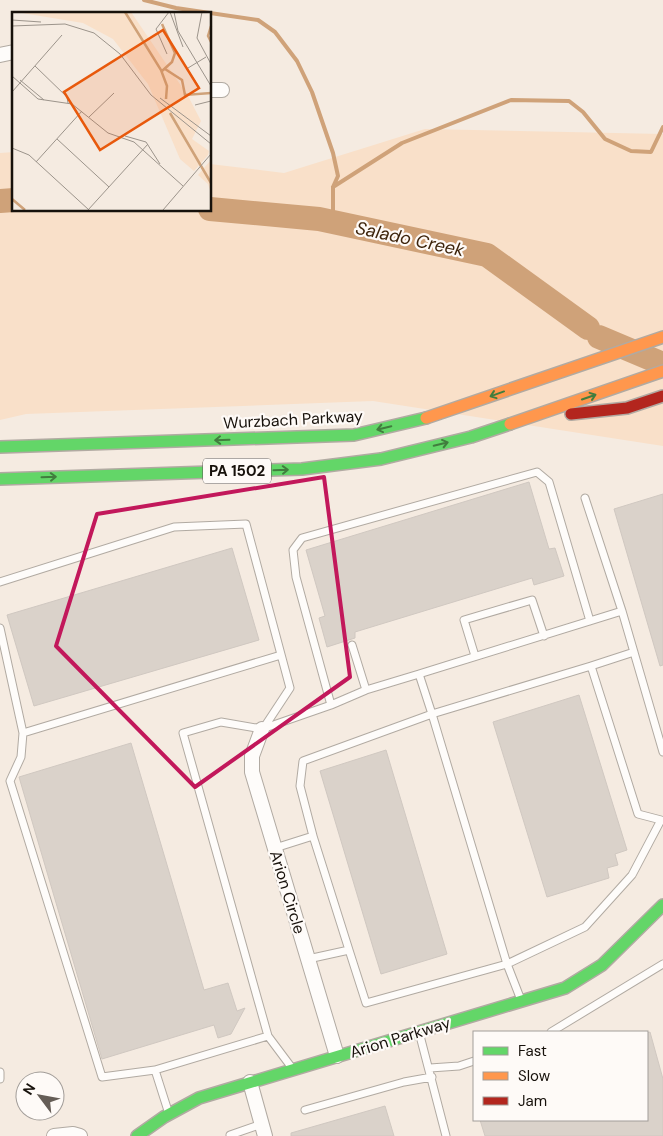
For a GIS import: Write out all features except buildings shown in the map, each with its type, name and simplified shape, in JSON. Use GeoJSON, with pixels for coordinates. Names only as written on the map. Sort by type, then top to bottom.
{"type":"FeatureCollection","features":[{"type":"Feature","properties":{"kind":"main road","name":"Wurzbach Parkway"},"geometry":{"type":"LineString","coordinates":[[0,448],[354,435],[432,417],[663,337]]}},
{"type":"Feature","properties":{"kind":"main road"},"geometry":{"type":"LineString","coordinates":[[543,378],[622,338]]}},
{"type":"Feature","properties":{"kind":"main road","name":"PA 1502"},"geometry":{"type":"LineString","coordinates":[[0,479],[302,469],[381,459],[472,437],[663,371]]}},
{"type":"Feature","properties":{"kind":"main road"},"geometry":{"type":"LineString","coordinates":[[526,418],[627,408],[663,396]]}},
{"type":"Feature","properties":{"kind":"main road","name":"Arion Parkway"},"geometry":{"type":"LineString","coordinates":[[137,1136],[169,1114],[199,1098],[565,988],[602,965],[663,905]]}},
{"type":"Feature","properties":{"kind":"street","name":"Arion Circle"},"geometry":{"type":"LineString","coordinates":[[262,729],[252,756],[252,772],[337,1056]]}},
{"type":"Feature","properties":{"kind":"street","name":"Arion Parkway"},"geometry":{"type":"LineString","coordinates":[[650,919],[663,893]]}},
{"type":"Feature","properties":{"kind":"street"},"geometry":{"type":"LineString","coordinates":[[250,1082],[264,1130]]}},
{"type":"Feature","properties":{"kind":"street"},"geometry":{"type":"LineString","coordinates":[[54,1136],[73,1134],[80,1136]]}},
{"type":"Feature","properties":{"kind":"lane"},"geometry":{"type":"LineString","coordinates":[[331,705],[296,577],[293,550],[302,538],[537,472],[549,482],[590,621]]}},
{"type":"Feature","properties":{"kind":"lane"},"geometry":{"type":"LineString","coordinates":[[585,498],[622,611],[663,752]]}},
{"type":"Feature","properties":{"kind":"lane"},"geometry":{"type":"LineString","coordinates":[[0,582],[174,527],[246,524],[290,688],[262,729]]}},
{"type":"Feature","properties":{"kind":"lane"},"geometry":{"type":"LineString","coordinates":[[475,656],[464,620],[532,600],[544,636]]}},
{"type":"Feature","properties":{"kind":"lane"},"geometry":{"type":"LineString","coordinates":[[293,1069],[268,1036],[182,733],[221,722],[262,729],[331,705],[366,690],[622,611]]}},
{"type":"Feature","properties":{"kind":"lane"},"geometry":{"type":"LineString","coordinates":[[0,628],[23,733],[21,757],[10,780],[102,1077],[155,1070],[268,1036]]}},
{"type":"Feature","properties":{"kind":"lane"},"geometry":{"type":"LineString","coordinates":[[352,645],[366,690]]}},
{"type":"Feature","properties":{"kind":"lane"},"geometry":{"type":"LineString","coordinates":[[591,666],[638,814],[662,819],[632,876],[585,927],[507,964],[366,1003],[300,786],[303,761],[432,714],[634,652]]}},
{"type":"Feature","properties":{"kind":"lane"},"geometry":{"type":"LineString","coordinates":[[23,733],[281,655]]}},
{"type":"Feature","properties":{"kind":"lane"},"geometry":{"type":"LineString","coordinates":[[419,674],[507,964],[522,1002]]}},
{"type":"Feature","properties":{"kind":"lane"},"geometry":{"type":"LineString","coordinates":[[275,848],[314,836]]}},
{"type":"Feature","properties":{"kind":"lane"},"geometry":{"type":"LineString","coordinates":[[308,959],[349,950]]}},
{"type":"Feature","properties":{"kind":"lane"},"geometry":{"type":"LineString","coordinates":[[553,1031],[663,964]]}},
{"type":"Feature","properties":{"kind":"lane"},"geometry":{"type":"LineString","coordinates":[[419,1031],[446,1136]]}},
{"type":"Feature","properties":{"kind":"lane"},"geometry":{"type":"LineString","coordinates":[[430,1068],[459,1066],[473,1061]]}},
{"type":"Feature","properties":{"kind":"lane"},"geometry":{"type":"LineString","coordinates":[[155,1070],[169,1114]]}},
{"type":"Feature","properties":{"kind":"lane"},"geometry":{"type":"LineString","coordinates":[[0,1072],[0,1079]]}},
{"type":"Feature","properties":{"kind":"lane"},"geometry":{"type":"LineString","coordinates":[[304,1110],[404,1082],[432,1077]]}},
{"type":"Feature","properties":{"kind":"lane"},"geometry":{"type":"LineString","coordinates":[[229,1136],[264,1130]]}},
{"type":"Feature","properties":{"kind":"highlighted area"},"geometry":{"type":"Polygon","coordinates":[[[324,477],[350,677],[195,787],[56,646],[97,514],[324,477]]]}},
{"type":"Feature","properties":{"kind":"shaded area"},"geometry":{"type":"Polygon","coordinates":[[[425,129],[663,134],[663,446],[373,401],[26,414],[0,420],[0,153],[12,152],[12,211],[211,211],[211,164],[284,173],[425,129]]]}},
{"type":"Feature","properties":{"kind":"waterway"},"geometry":{"type":"LineString","coordinates":[[144,0],[203,12]]}},
{"type":"Feature","properties":{"kind":"waterway"},"geometry":{"type":"LineString","coordinates":[[211,13],[258,20],[275,32],[297,61],[312,92],[333,153],[338,176],[333,187],[333,222]]}},
{"type":"Feature","properties":{"kind":"waterway"},"geometry":{"type":"LineString","coordinates":[[333,187],[402,143],[511,100],[569,101],[583,112],[605,139],[631,151],[651,152],[663,127]]}},
{"type":"Feature","properties":{"kind":"waterway","name":"Salado Creek"},"geometry":{"type":"LineString","coordinates":[[0,201],[12,200]]}},
{"type":"Feature","properties":{"kind":"waterway","name":"Salado Creek"},"geometry":{"type":"LineString","coordinates":[[211,209],[319,219],[487,255],[588,328]]}},
{"type":"Feature","properties":{"kind":"waterway","name":"Salado Creek"},"geometry":{"type":"LineString","coordinates":[[599,337],[663,364]]}},
{"type":"Feature","properties":{"kind":"traffic: fast"},"geometry":{"type":"LineString","coordinates":[[0,447],[354,435],[426,418]]}},
{"type":"Feature","properties":{"kind":"traffic: fast"},"geometry":{"type":"LineString","coordinates":[[0,479],[302,469],[381,459],[471,437],[510,424]]}},
{"type":"Feature","properties":{"kind":"traffic: fast"},"geometry":{"type":"LineString","coordinates":[[137,1136],[164,1117],[199,1098],[565,988],[602,965],[663,905]]}},
{"type":"Feature","properties":{"kind":"traffic: slow"},"geometry":{"type":"LineString","coordinates":[[426,418],[663,337]]}},
{"type":"Feature","properties":{"kind":"traffic: slow"},"geometry":{"type":"LineString","coordinates":[[510,424],[663,371]]}},
{"type":"Feature","properties":{"kind":"traffic: jam"},"geometry":{"type":"LineString","coordinates":[[571,414],[627,408],[663,396]]}}]}
